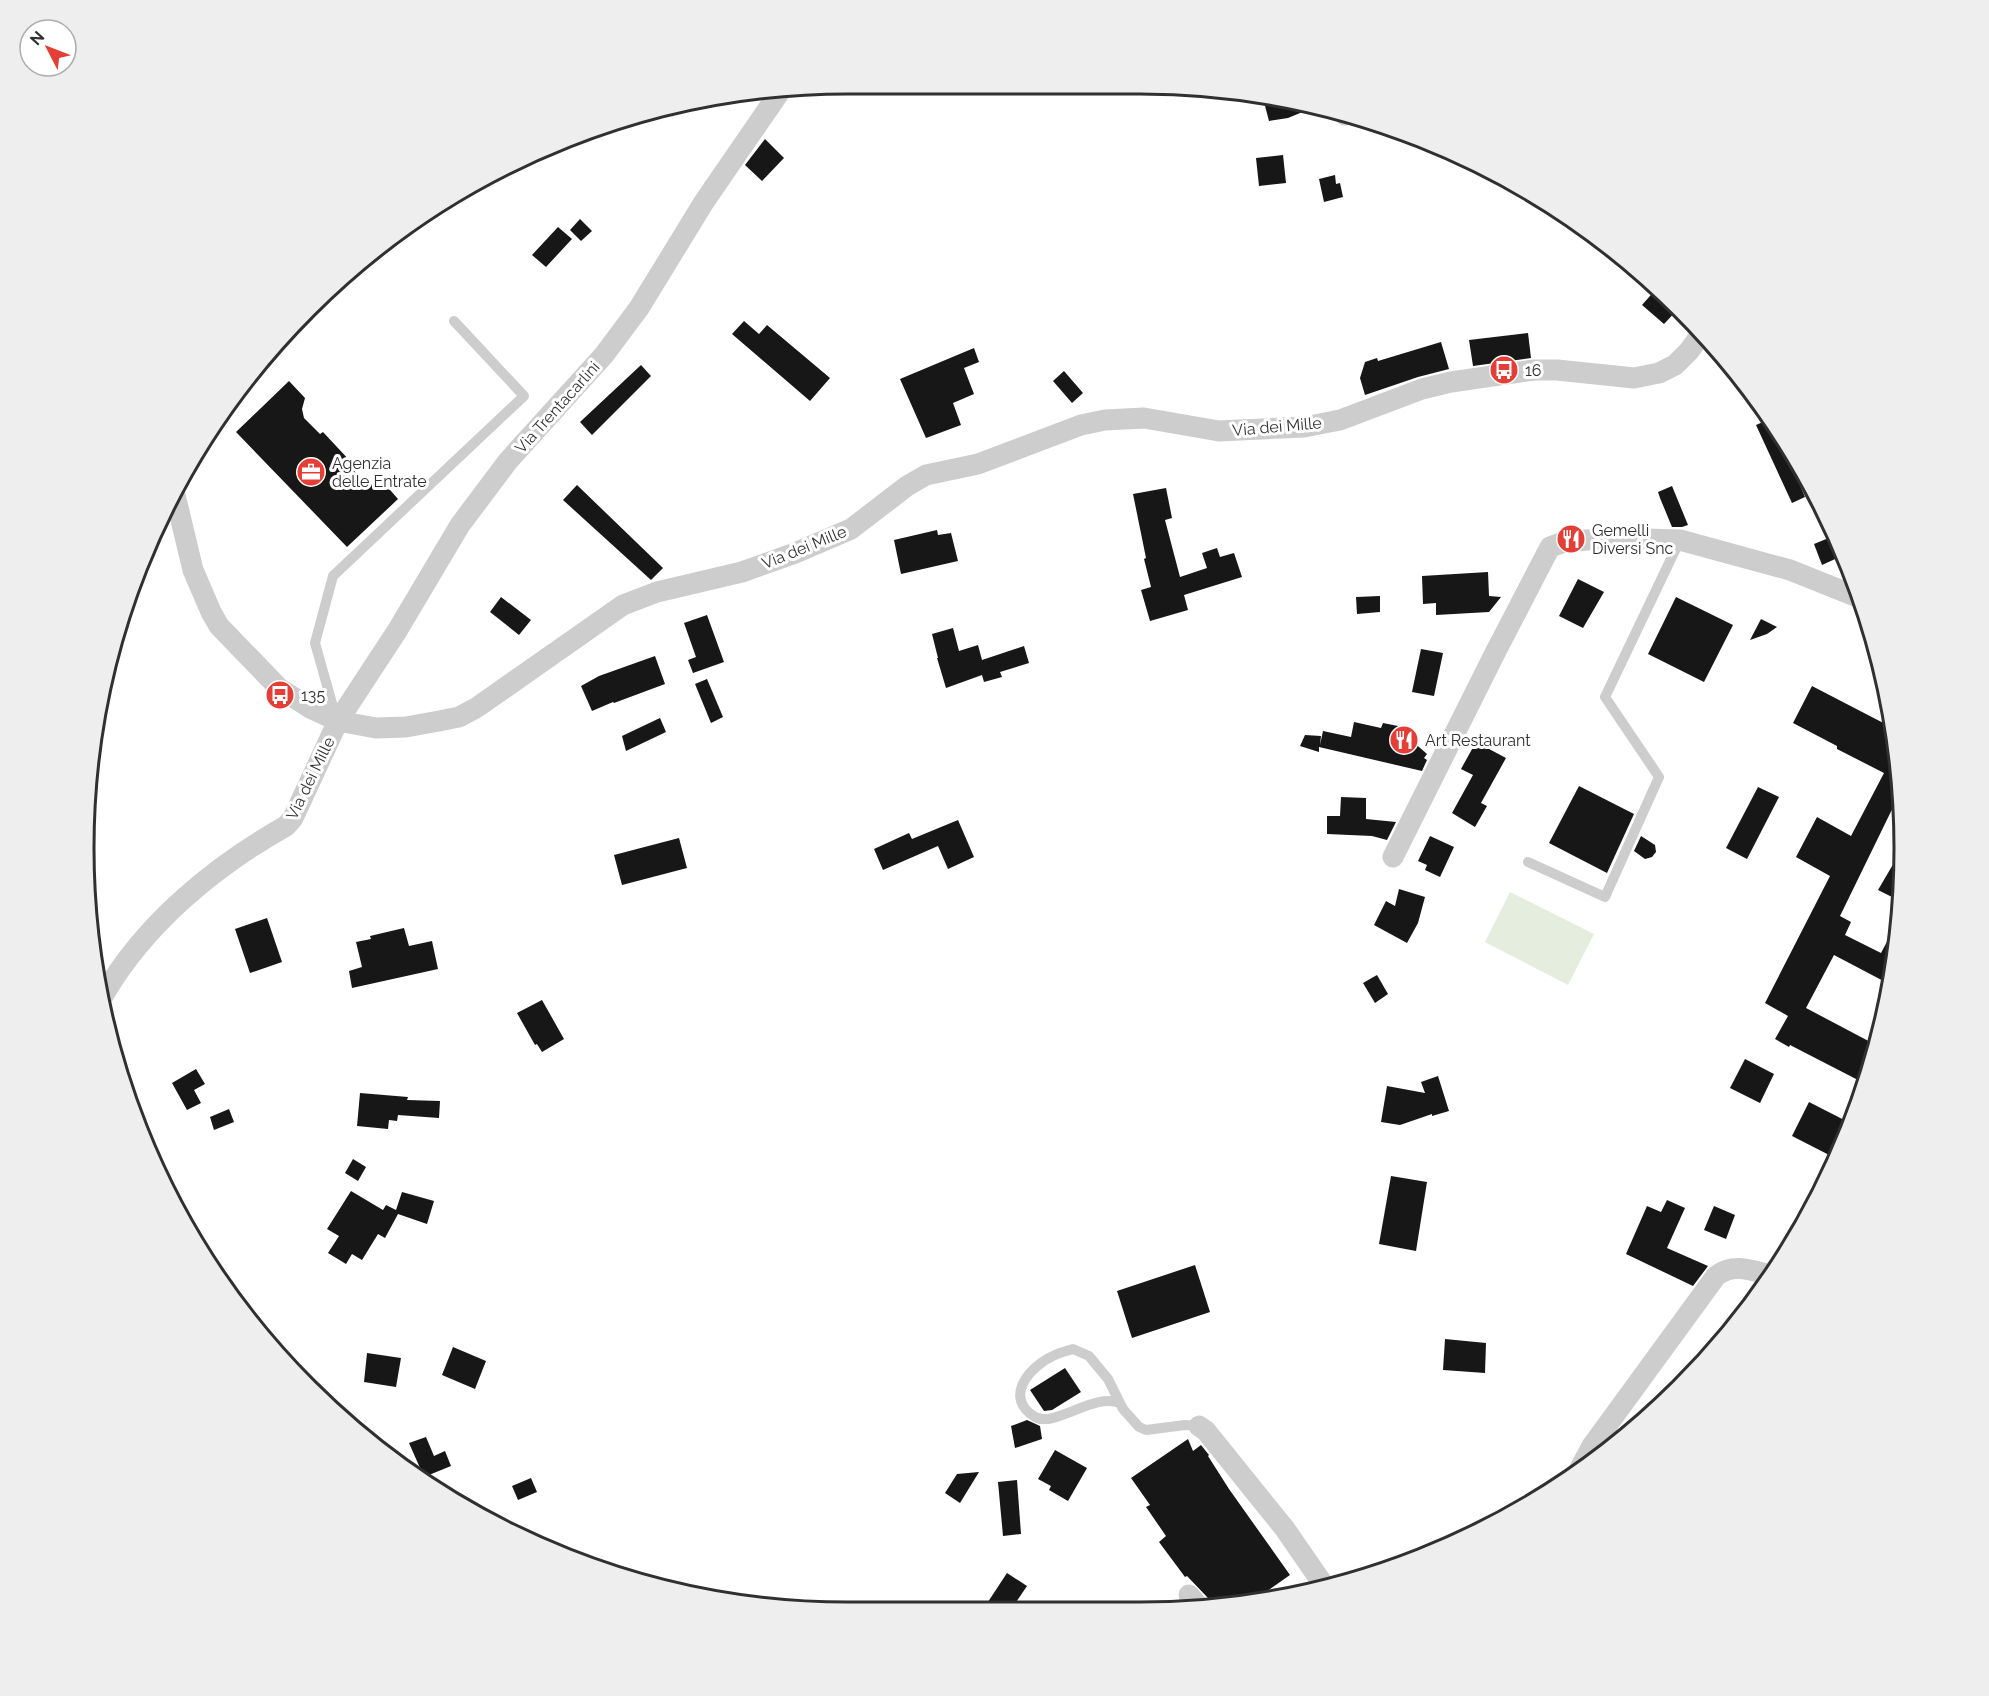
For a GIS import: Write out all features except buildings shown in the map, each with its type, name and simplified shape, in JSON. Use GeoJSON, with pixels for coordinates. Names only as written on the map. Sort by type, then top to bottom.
{"type":"FeatureCollection","features":[{"type":"Feature","properties":{"kind":"street","name":"Via Trentacarlini"},"geometry":{"type":"LineString","coordinates":[[338,721],[397,632],[478,498],[508,461],[604,355],[639,308],[704,202],[774,99]]}},
{"type":"Feature","properties":{"kind":"street","name":"Via dei Mille"},"geometry":{"type":"LineString","coordinates":[[108,989],[131,956],[176,905],[208,877],[286,826],[293,818],[338,721],[376,728],[406,727],[459,717],[477,708],[623,606],[657,592],[742,572],[851,529],[907,486],[926,476],[978,464],[1081,425],[1105,420],[1144,418],[1220,431],[1304,427],[1340,420],[1422,389],[1452,382],[1534,370],[1557,370],[1634,378],[1659,373],[1675,365],[1697,340]]}},
{"type":"Feature","properties":{"kind":"street"},"geometry":{"type":"LineString","coordinates":[[177,505],[193,570],[219,626],[279,688],[310,708],[338,721]]}},
{"type":"Feature","properties":{"kind":"street"},"geometry":{"type":"LineString","coordinates":[[1393,857],[1550,547],[1564,542],[1610,538],[1680,540],[1790,570],[1850,594]]}},
{"type":"Feature","properties":{"kind":"street"},"geometry":{"type":"LineString","coordinates":[[1601,1445],[1716,1276],[1725,1269],[1737,1267],[1763,1274]]}},
{"type":"Feature","properties":{"kind":"street"},"geometry":{"type":"LineString","coordinates":[[1199,1426],[1206,1431],[1285,1529],[1320,1580]]}},
{"type":"Feature","properties":{"kind":"lane"},"geometry":{"type":"LineString","coordinates":[[338,721],[315,643],[333,576],[524,396],[454,321]]}},
{"type":"Feature","properties":{"kind":"lane"},"geometry":{"type":"LineString","coordinates":[[1528,862],[1605,897],[1659,777],[1605,697],[1680,540]]}},
{"type":"Feature","properties":{"kind":"lane"},"geometry":{"type":"LineString","coordinates":[[1120,1403],[1113,1400],[1099,1402],[1046,1420],[1037,1418],[1021,1403],[1019,1388],[1028,1374],[1053,1355],[1073,1349],[1089,1356],[1108,1379],[1120,1403],[1139,1427],[1146,1430],[1185,1425],[1199,1426]]}},
{"type":"Feature","properties":{"kind":"shaded area"},"geometry":{"type":"Polygon","coordinates":[[[1510,892],[1594,934],[1568,985],[1485,942],[1510,892]]]}},
{"type":"Feature","properties":{"kind":"place","name":"16"},"geometry":{"type":"Point","coordinates":[1504,370]}},
{"type":"Feature","properties":{"kind":"place","name":"Agenzia delle Entrate"},"geometry":{"type":"Point","coordinates":[311,472]}},
{"type":"Feature","properties":{"kind":"place","name":"Gemelli Diversi Snc"},"geometry":{"type":"Point","coordinates":[1571,539]}},
{"type":"Feature","properties":{"kind":"place","name":"135"},"geometry":{"type":"Point","coordinates":[280,695]}},
{"type":"Feature","properties":{"kind":"place","name":"Art Restaurant"},"geometry":{"type":"Point","coordinates":[1404,740]}}]}
